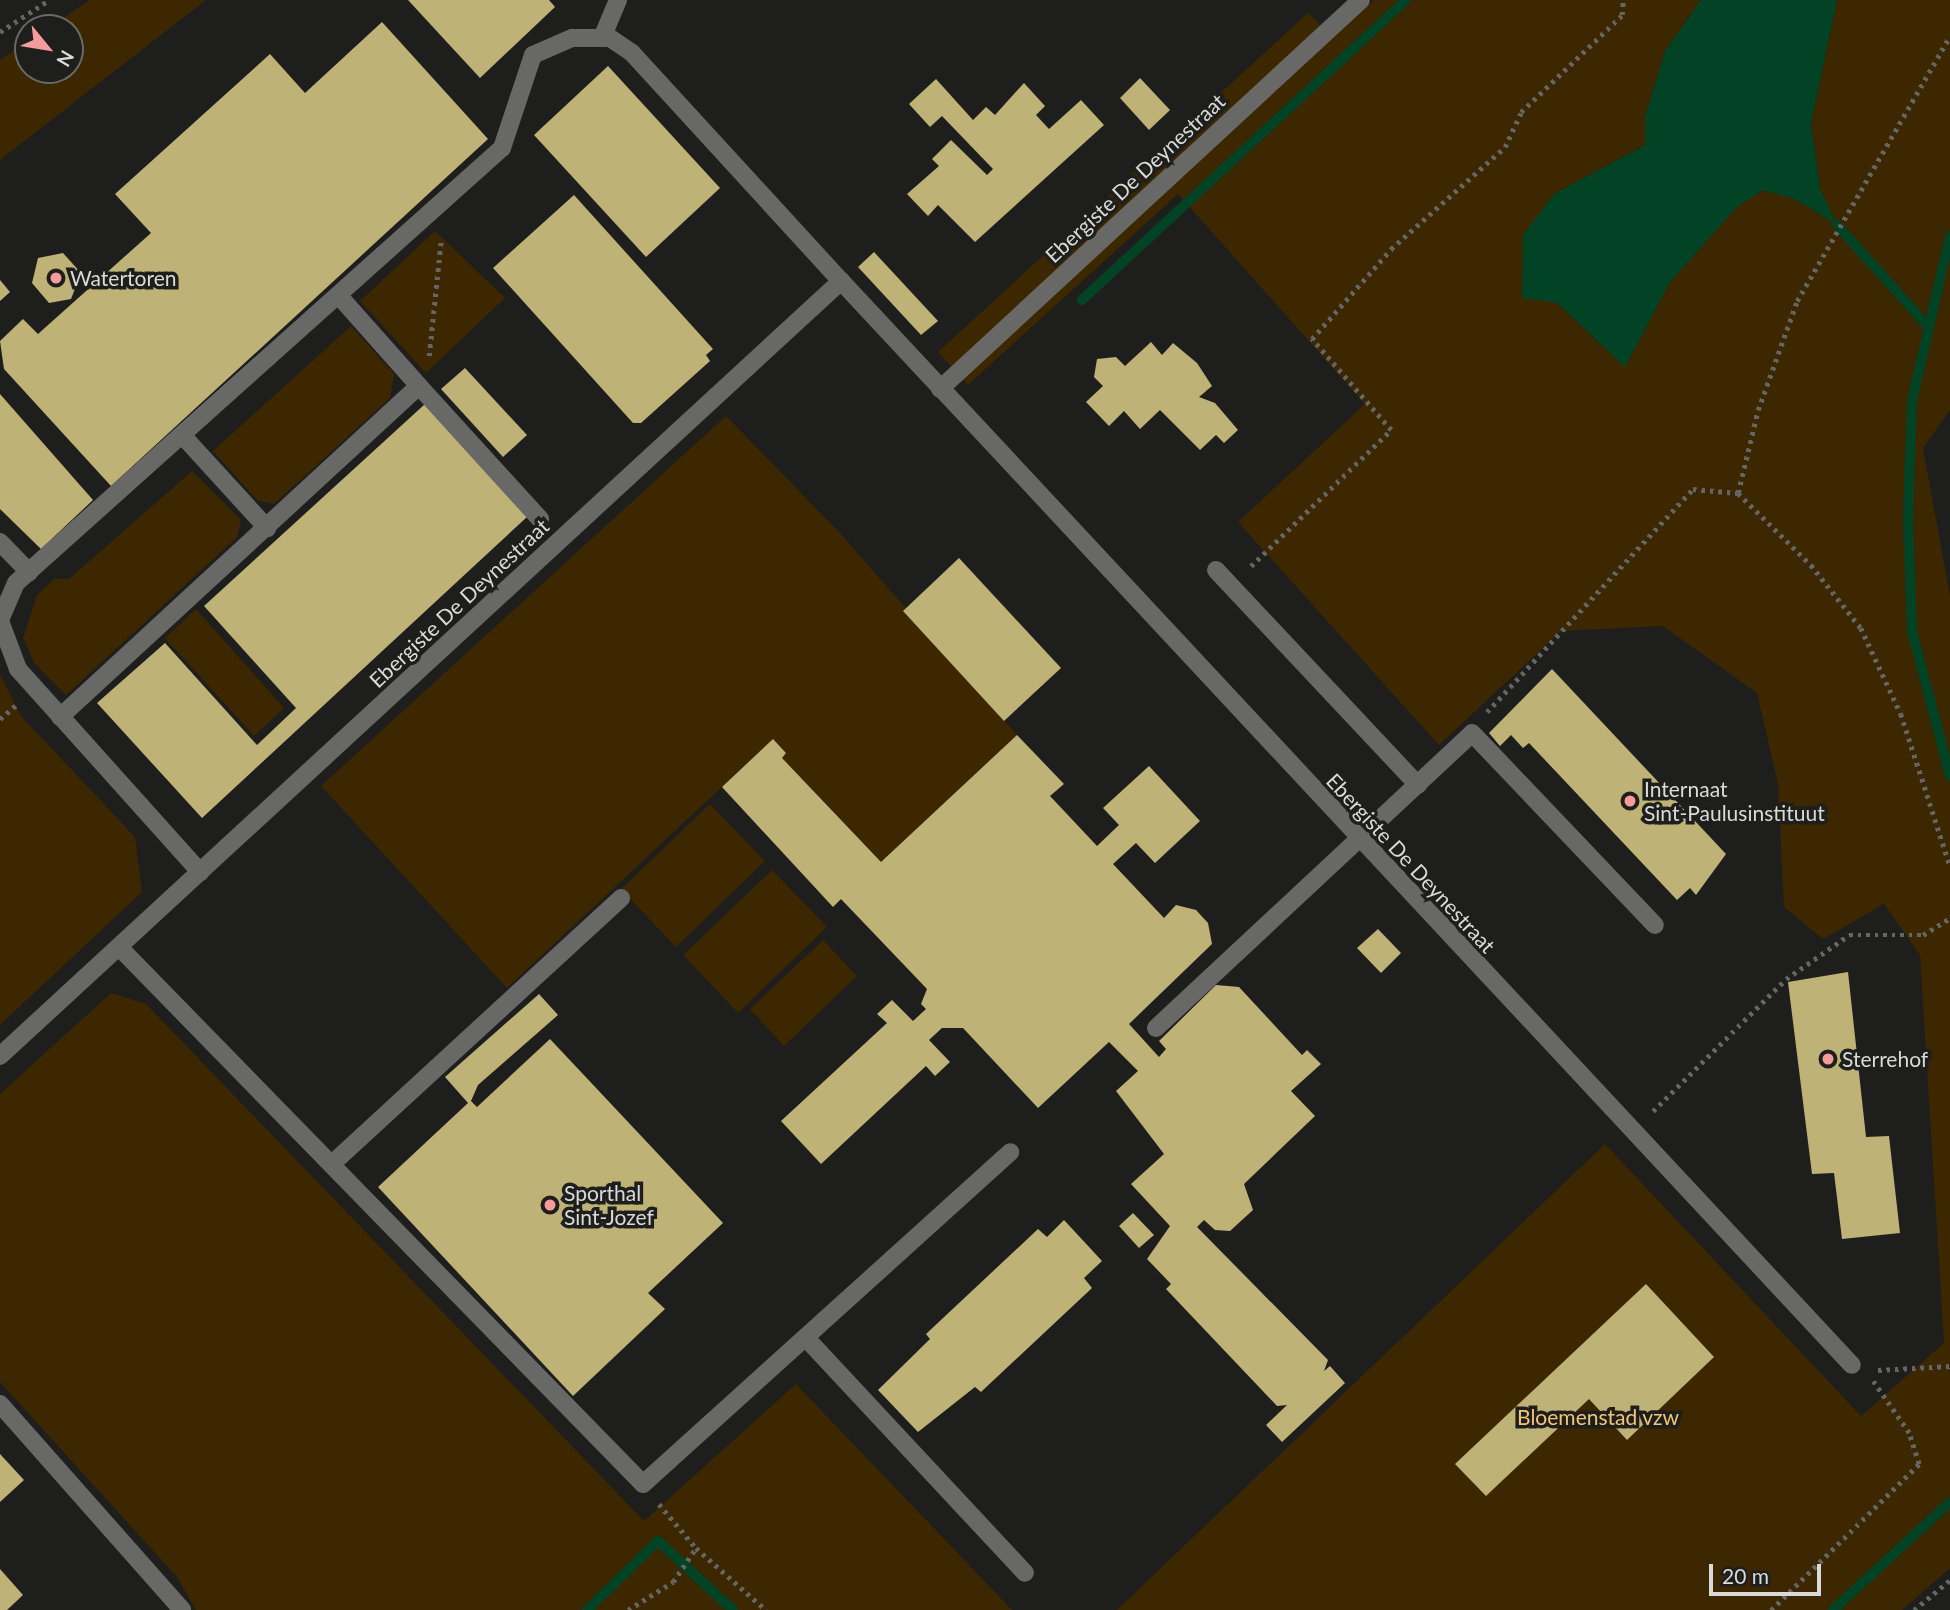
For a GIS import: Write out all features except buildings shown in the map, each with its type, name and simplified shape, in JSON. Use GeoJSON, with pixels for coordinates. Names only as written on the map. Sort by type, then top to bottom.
{"type":"FeatureCollection","features":[{"type":"Feature","properties":{"kind":"street"},"geometry":{"type":"LineString","coordinates":[[602,38],[618,0]]}},
{"type":"Feature","properties":{"kind":"street","name":"Ebergiste De Deynestraat"},"geometry":{"type":"LineString","coordinates":[[940,389],[1361,0]]}},
{"type":"Feature","properties":{"kind":"street"},"geometry":{"type":"LineString","coordinates":[[200,872],[18,669],[0,621],[16,583],[340,297],[502,148],[533,55],[572,38],[602,38],[632,53],[841,281]]}},
{"type":"Feature","properties":{"kind":"street","name":"Ebergiste De Deynestraat"},"geometry":{"type":"LineString","coordinates":[[0,1056],[841,281],[1360,841],[1852,1365]]}},
{"type":"Feature","properties":{"kind":"street"},"geometry":{"type":"LineString","coordinates":[[340,297],[540,519]]}},
{"type":"Feature","properties":{"kind":"street"},"geometry":{"type":"LineString","coordinates":[[60,717],[419,386]]}},
{"type":"Feature","properties":{"kind":"street"},"geometry":{"type":"LineString","coordinates":[[183,436],[267,528]]}},
{"type":"Feature","properties":{"kind":"street"},"geometry":{"type":"LineString","coordinates":[[0,542],[29,572]]}},
{"type":"Feature","properties":{"kind":"street"},"geometry":{"type":"LineString","coordinates":[[1216,570],[1418,785]]}},
{"type":"Feature","properties":{"kind":"street"},"geometry":{"type":"LineString","coordinates":[[1156,1028],[1360,841],[1472,733],[1655,925]]}},
{"type":"Feature","properties":{"kind":"street"},"geometry":{"type":"LineString","coordinates":[[334,1162],[621,898]]}},
{"type":"Feature","properties":{"kind":"street"},"geometry":{"type":"LineString","coordinates":[[118,947],[334,1162],[643,1484],[1010,1152]]}},
{"type":"Feature","properties":{"kind":"street"},"geometry":{"type":"LineString","coordinates":[[806,1338],[1026,1573]]}},
{"type":"Feature","properties":{"kind":"street"},"geometry":{"type":"LineString","coordinates":[[0,1404],[182,1610]]}},
{"type":"Feature","properties":{"kind":"path"},"geometry":{"type":"LineString","coordinates":[[0,32],[49,0]]}},
{"type":"Feature","properties":{"kind":"path"},"geometry":{"type":"LineString","coordinates":[[1232,586],[1391,430],[1312,339],[1391,248],[1505,147],[1521,112],[1622,15],[1623,0]]}},
{"type":"Feature","properties":{"kind":"path"},"geometry":{"type":"LineString","coordinates":[[1738,494],[1758,410],[1797,301],[1950,36]]}},
{"type":"Feature","properties":{"kind":"path"},"geometry":{"type":"LineString","coordinates":[[419,386],[426,377],[442,227],[432,214]]}},
{"type":"Feature","properties":{"kind":"path"},"geometry":{"type":"LineString","coordinates":[[1472,733],[1693,489],[1738,494],[1811,565],[1861,628],[1901,714],[1950,866]]}},
{"type":"Feature","properties":{"kind":"path"},"geometry":{"type":"LineString","coordinates":[[1650,1114],[1786,979],[1849,935],[1923,935],[1950,918]]}},
{"type":"Feature","properties":{"kind":"path"},"geometry":{"type":"LineString","coordinates":[[1771,1610],[1919,1464],[1909,1433],[1869,1374],[1888,1366],[1949,1363]]}},
{"type":"Feature","properties":{"kind":"path"},"geometry":{"type":"LineString","coordinates":[[643,1484],[695,1550],[765,1610]]}},
{"type":"Feature","properties":{"kind":"path"},"geometry":{"type":"LineString","coordinates":[[628,1610],[676,1578],[695,1550]]}},
{"type":"Feature","properties":{"kind":"path"},"geometry":{"type":"LineString","coordinates":[[1914,1610],[1950,1580]]}},
{"type":"Feature","properties":{"kind":"green space"},"geometry":{"type":"Polygon","coordinates":[[[90,0],[206,0],[0,160],[0,60],[14,50],[14,84],[84,84],[84,14],[69,14],[90,0]]]}},
{"type":"Feature","properties":{"kind":"green space","name":"Bloemenstad vzw"},"geometry":{"type":"Polygon","coordinates":[[[1374,0],[1701,0],[1665,51],[1645,117],[1645,145],[1554,194],[1557,303],[1625,367],[1670,282],[1736,207],[1763,190],[1795,199],[1836,224],[1820,190],[1811,123],[1837,0],[1950,0],[1950,410],[1923,448],[1950,596],[1950,1568],[1902,1610],[1117,1610],[1605,1144],[1861,1416],[1944,1343],[1920,955],[1884,904],[1823,939],[1784,907],[1778,784],[1757,693],[1663,626],[1561,631],[1439,745],[1238,522],[1365,404],[1178,194],[968,385],[938,352],[1308,13],[1333,37],[1374,0]]]}},
{"type":"Feature","properties":{"kind":"green space"},"geometry":{"type":"Polygon","coordinates":[[[435,231],[505,298],[426,373],[360,301],[435,231]]]}},
{"type":"Feature","properties":{"kind":"green space"},"geometry":{"type":"Polygon","coordinates":[[[351,326],[394,374],[390,398],[274,504],[258,501],[213,451],[351,326]]]}},
{"type":"Feature","properties":{"kind":"green space"},"geometry":{"type":"Polygon","coordinates":[[[726,416],[839,532],[1017,735],[881,862],[782,758],[786,753],[773,739],[507,988],[321,786],[726,416]]]}},
{"type":"Feature","properties":{"kind":"green space"},"geometry":{"type":"Polygon","coordinates":[[[192,471],[241,520],[237,537],[66,695],[35,664],[23,638],[37,595],[54,579],[69,579],[192,471]]]}},
{"type":"Feature","properties":{"kind":"green space"},"geometry":{"type":"Polygon","coordinates":[[[196,609],[284,708],[254,736],[165,638],[196,609]]]}},
{"type":"Feature","properties":{"kind":"green space"},"geometry":{"type":"Polygon","coordinates":[[[0,674],[21,716],[135,837],[142,892],[0,1025],[0,674]]]}},
{"type":"Feature","properties":{"kind":"green space"},"geometry":{"type":"Polygon","coordinates":[[[710,804],[765,861],[676,947],[621,889],[710,804]]]}},
{"type":"Feature","properties":{"kind":"green space"},"geometry":{"type":"Polygon","coordinates":[[[772,870],[827,927],[738,1013],[683,955],[772,870]]]}},
{"type":"Feature","properties":{"kind":"green space"},"geometry":{"type":"Polygon","coordinates":[[[823,940],[857,976],[784,1046],[750,1009],[823,940]]]}},
{"type":"Feature","properties":{"kind":"green space"},"geometry":{"type":"Polygon","coordinates":[[[111,993],[146,1004],[644,1521],[796,1384],[1012,1610],[196,1610],[177,1577],[0,1382],[0,1094],[111,993]]]}},
{"type":"Feature","properties":{"kind":"shaded area"},"geometry":{"type":"Polygon","coordinates":[[[1701,0],[1837,0],[1811,123],[1820,189],[1837,225],[1795,199],[1763,190],[1737,207],[1670,282],[1625,367],[1557,303],[1522,298],[1523,235],[1554,194],[1645,145],[1645,117],[1665,51],[1701,0]]]}},
{"type":"Feature","properties":{"kind":"waterway"},"geometry":{"type":"LineString","coordinates":[[1082,300],[1406,0]]}},
{"type":"Feature","properties":{"kind":"waterway"},"geometry":{"type":"LineString","coordinates":[[1837,225],[1925,323]]}},
{"type":"Feature","properties":{"kind":"waterway"},"geometry":{"type":"LineString","coordinates":[[1950,236],[1912,400],[1908,521],[1912,631],[1950,776]]}},
{"type":"Feature","properties":{"kind":"waterway"},"geometry":{"type":"LineString","coordinates":[[1833,1610],[1950,1502]]}},
{"type":"Feature","properties":{"kind":"waterway"},"geometry":{"type":"LineString","coordinates":[[587,1610],[658,1541],[733,1610]]}},
{"type":"Feature","properties":{"kind":"place","name":"Watertoren"},"geometry":{"type":"Point","coordinates":[56,278]}},
{"type":"Feature","properties":{"kind":"place","name":"Internaat Sint-Paulusinstituut"},"geometry":{"type":"Point","coordinates":[1630,801]}},
{"type":"Feature","properties":{"kind":"place","name":"Sterrehof"},"geometry":{"type":"Point","coordinates":[1828,1059]}},
{"type":"Feature","properties":{"kind":"place","name":"Sporthal Sint-Jozef"},"geometry":{"type":"Point","coordinates":[550,1205]}}]}
